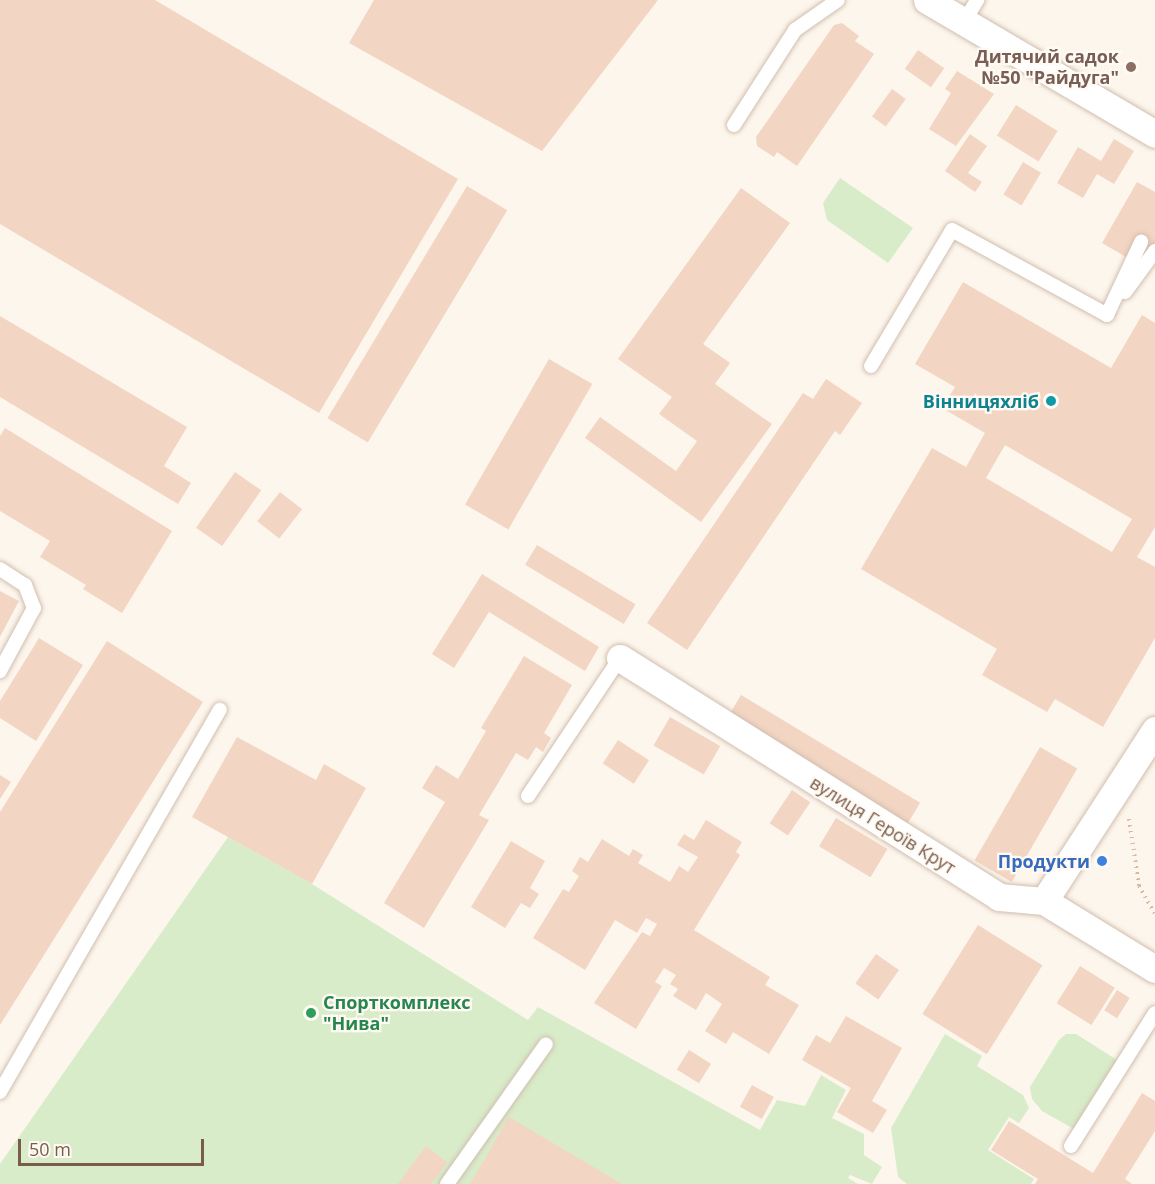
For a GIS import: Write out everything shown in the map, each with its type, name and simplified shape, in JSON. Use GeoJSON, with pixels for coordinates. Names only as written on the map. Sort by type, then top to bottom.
{"type":"FeatureCollection","features":[{"type":"Feature","properties":{"kind":"street"},"geometry":{"type":"LineString","coordinates":[[928,0],[970,11],[1155,134]]}},
{"type":"Feature","properties":{"kind":"street","name":"вулиця Героїв Крут"},"geometry":{"type":"LineString","coordinates":[[620,658],[999,897],[1044,901],[1155,969]]}},
{"type":"Feature","properties":{"kind":"street"},"geometry":{"type":"LineString","coordinates":[[1044,901],[1155,730]]}},
{"type":"Feature","properties":{"kind":"lane"},"geometry":{"type":"LineString","coordinates":[[734,125],[795,30],[838,0]]}},
{"type":"Feature","properties":{"kind":"lane"},"geometry":{"type":"LineString","coordinates":[[871,366],[952,230],[1107,315]]}},
{"type":"Feature","properties":{"kind":"lane"},"geometry":{"type":"LineString","coordinates":[[1107,315],[1141,242]]}},
{"type":"Feature","properties":{"kind":"lane"},"geometry":{"type":"LineString","coordinates":[[1107,315],[1155,251]]}},
{"type":"Feature","properties":{"kind":"lane"},"geometry":{"type":"LineString","coordinates":[[0,569],[26,585],[34,608],[0,671]]}},
{"type":"Feature","properties":{"kind":"lane"},"geometry":{"type":"LineString","coordinates":[[528,796],[620,658]]}},
{"type":"Feature","properties":{"kind":"lane"},"geometry":{"type":"LineString","coordinates":[[0,1092],[220,710]]}},
{"type":"Feature","properties":{"kind":"lane"},"geometry":{"type":"LineString","coordinates":[[1071,1146],[1155,1013]]}},
{"type":"Feature","properties":{"kind":"lane"},"geometry":{"type":"LineString","coordinates":[[447,1184],[546,1044]]}},
{"type":"Feature","properties":{"kind":"path"},"geometry":{"type":"LineString","coordinates":[[1133,812],[1128,821],[1139,886],[1155,914]]}},
{"type":"Feature","properties":{"kind":"green space"},"geometry":{"type":"Polygon","coordinates":[[[840,178],[913,228],[888,263],[827,220],[823,203],[840,178]]]}},
{"type":"Feature","properties":{"kind":"green space","name":"Спорткомплекс \"Нива\""},"geometry":{"type":"Polygon","coordinates":[[[228,837],[312,884],[528,1020],[538,1007],[760,1130],[777,1100],[805,1106],[821,1075],[846,1090],[832,1118],[864,1134],[864,1155],[882,1167],[872,1184],[850,1175],[848,1178],[858,1184],[0,1184],[0,1164],[228,837]]]}},
{"type":"Feature","properties":{"kind":"green space"},"geometry":{"type":"Polygon","coordinates":[[[945,1034],[982,1056],[977,1066],[1023,1095],[1029,1108],[1019,1123],[1009,1117],[988,1150],[1034,1179],[1031,1184],[907,1184],[898,1177],[891,1128],[945,1034]]]}},
{"type":"Feature","properties":{"kind":"green space"},"geometry":{"type":"Polygon","coordinates":[[[1066,1034],[1076,1034],[1117,1060],[1117,1067],[1074,1129],[1042,1111],[1032,1099],[1030,1087],[1059,1040],[1066,1034]]]}},
{"type":"Feature","properties":{"kind":"building"},"geometry":{"type":"Polygon","coordinates":[[[0,0],[155,0],[458,179],[319,413],[0,224],[0,0]]]}},
{"type":"Feature","properties":{"kind":"building"},"geometry":{"type":"Polygon","coordinates":[[[374,0],[658,0],[542,151],[349,43],[374,0]]]}},
{"type":"Feature","properties":{"kind":"building"},"geometry":{"type":"Polygon","coordinates":[[[842,23],[859,36],[855,41],[874,54],[797,166],[777,152],[774,157],[757,146],[756,137],[834,25],[842,23]]]}},
{"type":"Feature","properties":{"kind":"building"},"geometry":{"type":"Polygon","coordinates":[[[918,50],[944,68],[931,87],[905,69],[918,50]]]}},
{"type":"Feature","properties":{"kind":"building"},"geometry":{"type":"Polygon","coordinates":[[[957,71],[994,94],[956,146],[929,129],[951,93],[945,89],[957,71]]]}},
{"type":"Feature","properties":{"kind":"building"},"geometry":{"type":"Polygon","coordinates":[[[892,89],[906,99],[886,126],[872,117],[892,89]]]}},
{"type":"Feature","properties":{"kind":"building"},"geometry":{"type":"Polygon","coordinates":[[[1016,105],[1058,131],[1038,161],[997,136],[1016,105]]]}},
{"type":"Feature","properties":{"kind":"building"},"geometry":{"type":"Polygon","coordinates":[[[970,134],[987,146],[968,173],[982,182],[975,192],[945,171],[970,134]]]}},
{"type":"Feature","properties":{"kind":"building"},"geometry":{"type":"Polygon","coordinates":[[[1114,139],[1134,151],[1114,184],[1097,174],[1083,198],[1057,183],[1078,147],[1101,161],[1114,139]]]}},
{"type":"Feature","properties":{"kind":"building"},"geometry":{"type":"Polygon","coordinates":[[[1023,162],[1041,173],[1021,205],[1003,195],[1023,162]]]}},
{"type":"Feature","properties":{"kind":"building"},"geometry":{"type":"Polygon","coordinates":[[[1137,182],[1155,192],[1155,250],[1136,239],[1126,257],[1102,243],[1137,182]]]}},
{"type":"Feature","properties":{"kind":"building"},"geometry":{"type":"Polygon","coordinates":[[[467,186],[507,210],[368,442],[327,418],[467,186]]]}},
{"type":"Feature","properties":{"kind":"building"},"geometry":{"type":"Polygon","coordinates":[[[741,188],[790,223],[703,344],[730,363],[715,384],[772,424],[701,522],[585,438],[600,417],[676,471],[697,441],[659,414],[672,397],[618,359],[741,188]]]}},
{"type":"Feature","properties":{"kind":"building"},"geometry":{"type":"Polygon","coordinates":[[[963,282],[1111,368],[1142,315],[1155,323],[1155,527],[1137,557],[1155,567],[1155,638],[1103,727],[1055,699],[1047,712],[982,675],[997,649],[861,569],[932,448],[966,467],[985,433],[942,408],[955,387],[915,364],[963,282]],[[1005,445],[986,478],[1112,552],[1132,519],[1005,445]]]}},
{"type":"Feature","properties":{"kind":"building"},"geometry":{"type":"Polygon","coordinates":[[[0,316],[187,427],[164,466],[191,483],[178,504],[0,397],[0,316]]]}},
{"type":"Feature","properties":{"kind":"building"},"geometry":{"type":"Polygon","coordinates":[[[549,359],[592,384],[508,529],[465,504],[549,359]]]}},
{"type":"Feature","properties":{"kind":"building"},"geometry":{"type":"Polygon","coordinates":[[[826,379],[862,403],[840,435],[835,431],[687,650],[647,623],[803,393],[813,399],[826,379]]]}},
{"type":"Feature","properties":{"kind":"building"},"geometry":{"type":"Polygon","coordinates":[[[5,428],[172,531],[122,613],[83,589],[86,585],[40,557],[50,541],[0,511],[0,436],[5,428]]]}},
{"type":"Feature","properties":{"kind":"building"},"geometry":{"type":"Polygon","coordinates":[[[235,472],[261,490],[222,546],[196,528],[235,472]]]}},
{"type":"Feature","properties":{"kind":"building"},"geometry":{"type":"Polygon","coordinates":[[[280,492],[302,509],[279,538],[257,521],[280,492]]]}},
{"type":"Feature","properties":{"kind":"building"},"geometry":{"type":"Polygon","coordinates":[[[537,545],[636,604],[624,624],[525,565],[537,545]]]}},
{"type":"Feature","properties":{"kind":"building"},"geometry":{"type":"Polygon","coordinates":[[[482,574],[599,647],[585,671],[489,612],[454,668],[432,654],[482,574]]]}},
{"type":"Feature","properties":{"kind":"building"},"geometry":{"type":"Polygon","coordinates":[[[0,591],[19,601],[0,637],[0,591]]]}},
{"type":"Feature","properties":{"kind":"building"},"geometry":{"type":"Polygon","coordinates":[[[39,638],[83,665],[36,741],[0,718],[0,701],[39,638]]]}},
{"type":"Feature","properties":{"kind":"building"},"geometry":{"type":"Polygon","coordinates":[[[107,641],[203,702],[0,1025],[0,812],[107,641]]]}},
{"type":"Feature","properties":{"kind":"building"},"geometry":{"type":"Polygon","coordinates":[[[524,656],[572,685],[544,733],[551,738],[543,752],[536,747],[528,760],[516,753],[479,815],[489,820],[424,928],[384,903],[445,802],[422,788],[436,765],[458,779],[486,731],[481,728],[524,656]]]}},
{"type":"Feature","properties":{"kind":"building"},"geometry":{"type":"Polygon","coordinates":[[[741,695],[920,803],[907,824],[728,716],[741,695]]]}},
{"type":"Feature","properties":{"kind":"building"},"geometry":{"type":"Polygon","coordinates":[[[670,717],[720,746],[704,775],[654,746],[670,717]]]}},
{"type":"Feature","properties":{"kind":"building"},"geometry":{"type":"Polygon","coordinates":[[[237,737],[316,780],[324,764],[366,788],[312,884],[192,817],[237,737]]]}},
{"type":"Feature","properties":{"kind":"building"},"geometry":{"type":"Polygon","coordinates":[[[618,740],[649,760],[634,784],[603,763],[618,740]]]}},
{"type":"Feature","properties":{"kind":"building"},"geometry":{"type":"Polygon","coordinates":[[[1040,747],[1077,768],[1012,882],[974,860],[1040,747]]]}},
{"type":"Feature","properties":{"kind":"building"},"geometry":{"type":"Polygon","coordinates":[[[0,775],[11,782],[0,799],[0,775]]]}},
{"type":"Feature","properties":{"kind":"building"},"geometry":{"type":"Polygon","coordinates":[[[792,790],[810,802],[788,835],[770,823],[792,790]]]}},
{"type":"Feature","properties":{"kind":"building"},"geometry":{"type":"Polygon","coordinates":[[[836,818],[887,849],[870,877],[819,846],[836,818]]]}},
{"type":"Feature","properties":{"kind":"building"},"geometry":{"type":"Polygon","coordinates":[[[706,820],[742,842],[736,852],[740,855],[694,930],[770,977],[765,985],[799,1005],[769,1054],[733,1032],[726,1044],[705,1031],[722,1004],[706,993],[696,1010],[673,996],[678,989],[670,984],[676,975],[664,968],[655,982],[662,986],[636,1029],[594,1003],[642,932],[650,936],[657,924],[646,918],[637,933],[615,920],[585,970],[533,938],[563,889],[569,892],[579,876],[572,871],[580,857],[588,862],[602,839],[629,856],[633,849],[643,855],[638,863],[670,882],[679,866],[688,872],[698,857],[677,845],[684,834],[694,840],[706,820]]]}},
{"type":"Feature","properties":{"kind":"building"},"geometry":{"type":"Polygon","coordinates":[[[511,841],[545,861],[530,888],[539,894],[530,908],[521,903],[505,928],[471,907],[511,841]]]}},
{"type":"Feature","properties":{"kind":"building"},"geometry":{"type":"Polygon","coordinates":[[[978,925],[1042,965],[987,1054],[922,1014],[978,925]]]}},
{"type":"Feature","properties":{"kind":"building"},"geometry":{"type":"Polygon","coordinates":[[[876,954],[899,970],[878,1000],[855,983],[876,954]]]}},
{"type":"Feature","properties":{"kind":"building"},"geometry":{"type":"Polygon","coordinates":[[[1080,966],[1115,988],[1091,1025],[1057,1003],[1080,966]]]}},
{"type":"Feature","properties":{"kind":"building"},"geometry":{"type":"Polygon","coordinates":[[[1117,990],[1130,998],[1117,1018],[1104,1010],[1117,990]]]}},
{"type":"Feature","properties":{"kind":"building"},"geometry":{"type":"Polygon","coordinates":[[[846,1016],[902,1048],[872,1101],[887,1110],[873,1133],[837,1112],[851,1088],[802,1060],[816,1035],[830,1043],[846,1016]]]}},
{"type":"Feature","properties":{"kind":"building"},"geometry":{"type":"Polygon","coordinates":[[[689,1050],[711,1064],[699,1083],[677,1070],[689,1050]]]}},
{"type":"Feature","properties":{"kind":"building"},"geometry":{"type":"Polygon","coordinates":[[[752,1085],[774,1097],[762,1119],[740,1107],[752,1085]]]}},
{"type":"Feature","properties":{"kind":"building"},"geometry":{"type":"Polygon","coordinates":[[[1142,1093],[1155,1101],[1155,1131],[1125,1179],[1132,1184],[1035,1184],[1038,1179],[991,1150],[1009,1121],[1093,1173],[1142,1093]]]}},
{"type":"Feature","properties":{"kind":"building"},"geometry":{"type":"Polygon","coordinates":[[[509,1117],[622,1184],[470,1184],[509,1117]]]}},
{"type":"Feature","properties":{"kind":"building"},"geometry":{"type":"Polygon","coordinates":[[[426,1146],[447,1162],[431,1184],[398,1184],[426,1146]]]}},
{"type":"Feature","properties":{"kind":"place","name":"Дитячий садок №50 \"Райдуга\""},"geometry":{"type":"Point","coordinates":[1131,67]}},
{"type":"Feature","properties":{"kind":"place","name":"Вінницяхліб"},"geometry":{"type":"Point","coordinates":[1051,401]}},
{"type":"Feature","properties":{"kind":"place","name":"Продукти"},"geometry":{"type":"Point","coordinates":[1102,861]}},
{"type":"Feature","properties":{"kind":"place","name":"Спорткомплекс \"Нива\""},"geometry":{"type":"Point","coordinates":[311,1013]}}]}
